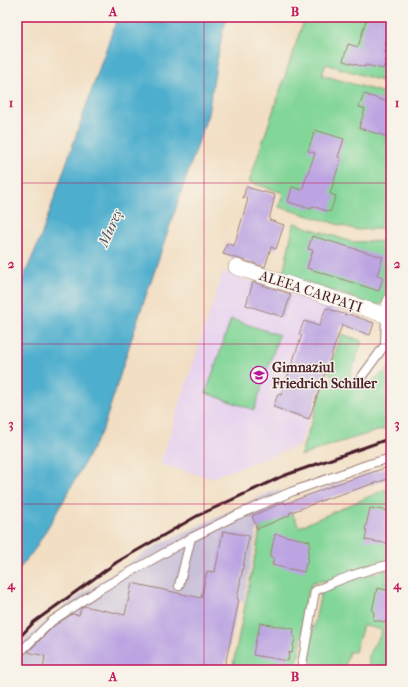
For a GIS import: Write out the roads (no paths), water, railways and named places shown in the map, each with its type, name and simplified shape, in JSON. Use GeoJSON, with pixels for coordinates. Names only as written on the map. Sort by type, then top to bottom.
{"type":"FeatureCollection","features":[{"type":"Feature","properties":{"kind":"street","name":"ALEEA CARPAȚI"},"geometry":{"type":"LineString","coordinates":[[236,267],[388,316]]}},
{"type":"Feature","properties":{"kind":"street"},"geometry":{"type":"LineString","coordinates":[[388,316],[391,301]]}},
{"type":"Feature","properties":{"kind":"lane"},"geometry":{"type":"LineString","coordinates":[[360,379],[385,345],[388,316]]}},
{"type":"Feature","properties":{"kind":"lane"},"geometry":{"type":"LineString","coordinates":[[17,655],[52,621],[100,589],[190,538],[237,515],[291,492],[391,458]]}},
{"type":"Feature","properties":{"kind":"lane"},"geometry":{"type":"LineString","coordinates":[[179,586],[190,538]]}},
{"type":"Feature","properties":{"kind":"lane"},"geometry":{"type":"LineString","coordinates":[[301,670],[315,590],[391,564]]}},
{"type":"Feature","properties":{"kind":"water","name":"Mureș"},"geometry":{"type":"Polygon","coordinates":[[[118,17],[228,17],[223,30],[208,114],[136,325],[103,429],[35,549],[17,572],[17,292],[40,239],[118,17]]]}},
{"type":"Feature","properties":{"kind":"railway"},"geometry":{"type":"LineString","coordinates":[[17,640],[34,622],[117,562],[197,516],[283,476],[391,438]]}},
{"type":"Feature","properties":{"kind":"place","name":"Gimnaziul Friedrich Schiller"},"geometry":{"type":"Point","coordinates":[259,375]}}]}
